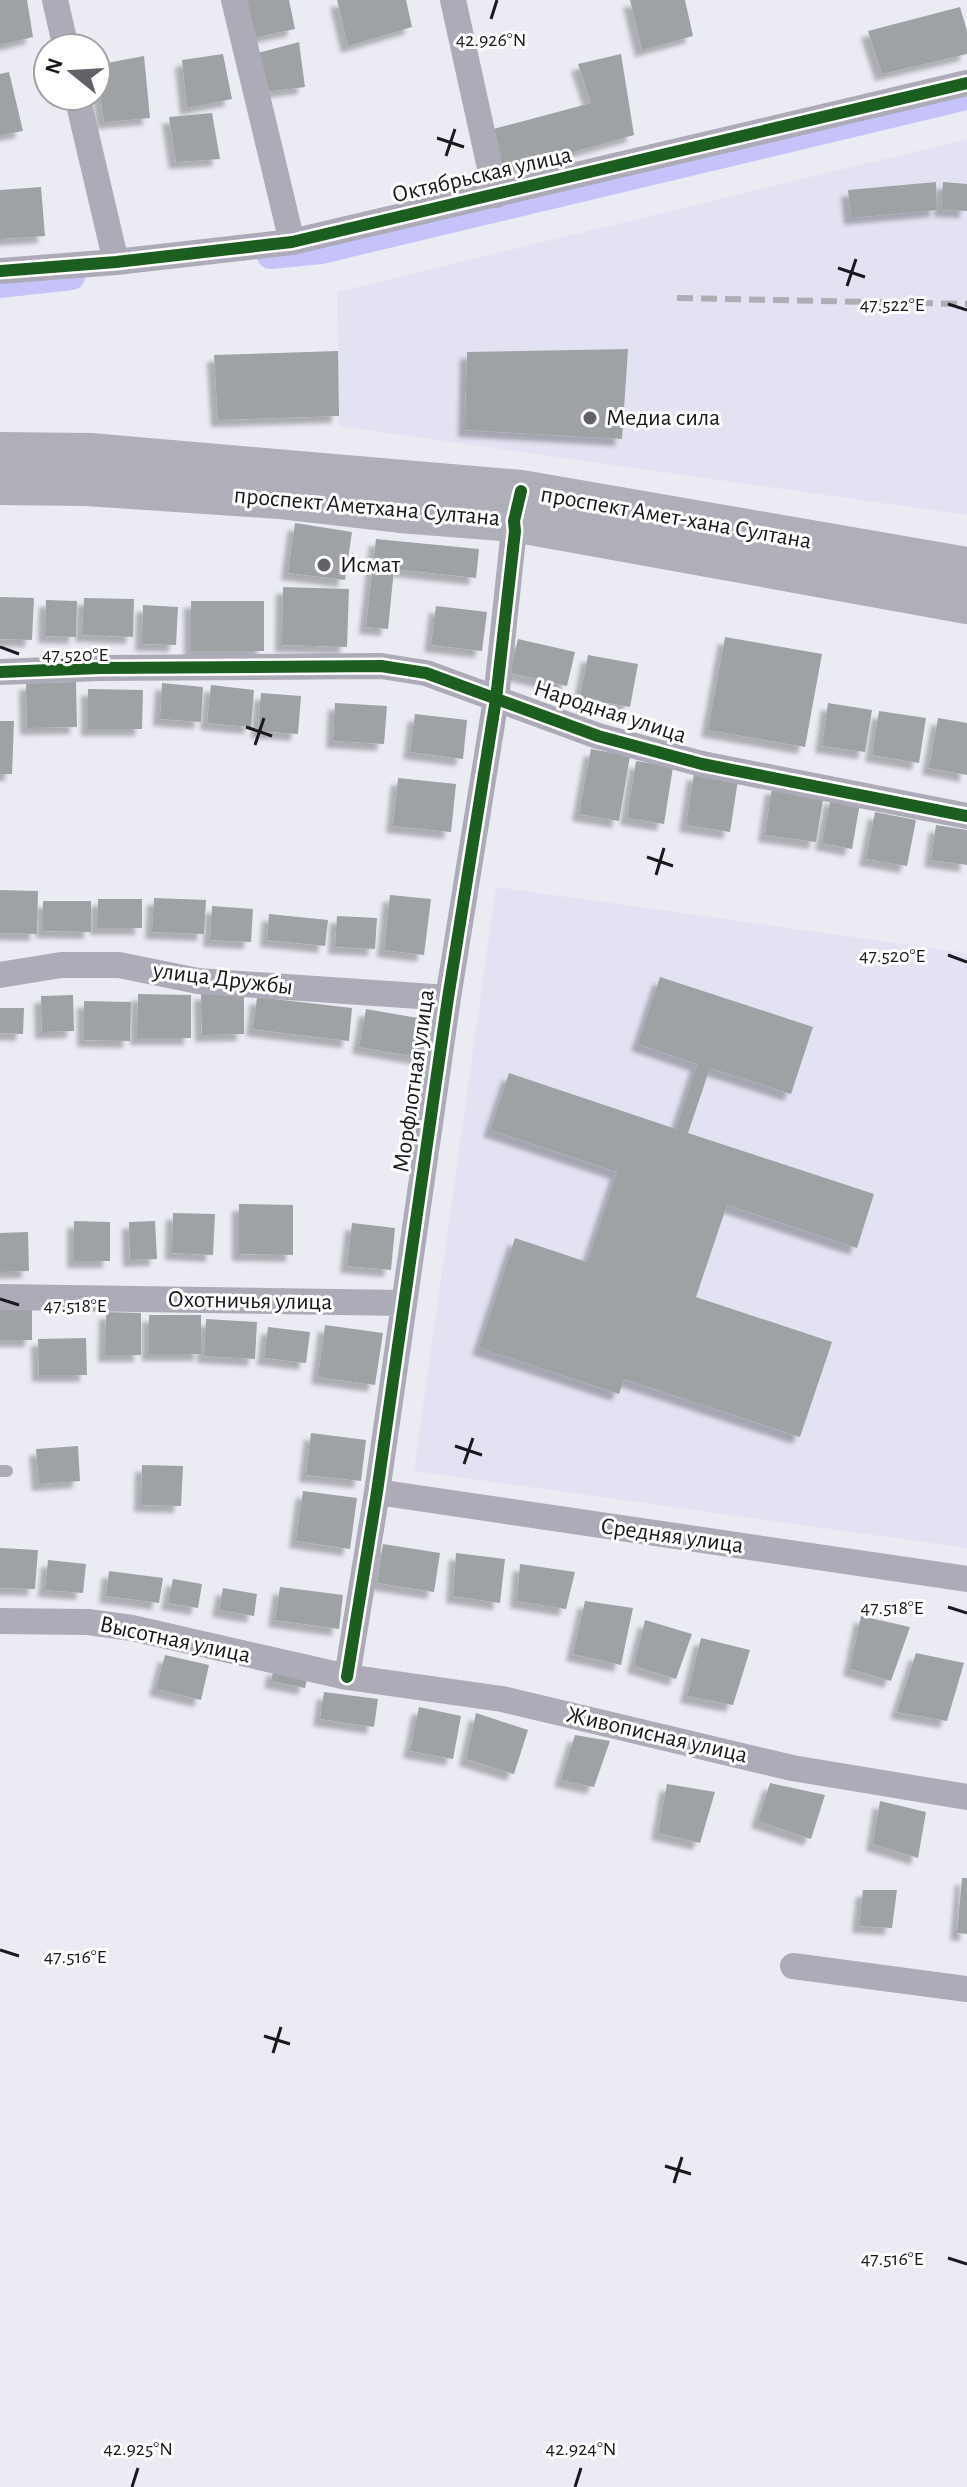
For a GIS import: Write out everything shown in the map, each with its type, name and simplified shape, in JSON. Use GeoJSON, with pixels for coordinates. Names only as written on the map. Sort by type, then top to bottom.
{"type":"FeatureCollection","features":[{"type":"Feature","properties":{"kind":"main road","name":"проспект Амет-хана Султана"},"geometry":{"type":"LineString","coordinates":[[0,453],[90,454],[517,506],[967,568]]}},
{"type":"Feature","properties":{"kind":"main road","name":"проспект Аметхана Султана"},"geometry":{"type":"LineString","coordinates":[[0,484],[87,485],[279,498],[400,512],[517,506],[967,603]]}},
{"type":"Feature","properties":{"kind":"street"},"geometry":{"type":"LineString","coordinates":[[55,0],[62,32]]}},
{"type":"Feature","properties":{"kind":"street"},"geometry":{"type":"LineString","coordinates":[[234,0],[292,242]]}},
{"type":"Feature","properties":{"kind":"street"},"geometry":{"type":"LineString","coordinates":[[453,0],[496,195]]}},
{"type":"Feature","properties":{"kind":"street","name":"Октябрьская улица"},"geometry":{"type":"LineString","coordinates":[[0,271],[116,262],[292,242],[967,83]]}},
{"type":"Feature","properties":{"kind":"street"},"geometry":{"type":"LineString","coordinates":[[81,112],[116,262]]}},
{"type":"Feature","properties":{"kind":"street","name":"Морфлотная улица"},"geometry":{"type":"LineString","coordinates":[[347,1677],[377,1492],[448,998],[496,699],[517,506]]}},
{"type":"Feature","properties":{"kind":"street","name":"Народная улица"},"geometry":{"type":"LineString","coordinates":[[0,672],[100,668],[381,666],[426,673],[598,736],[702,764],[967,816]]}},
{"type":"Feature","properties":{"kind":"street","name":"улица Дружбы"},"geometry":{"type":"LineString","coordinates":[[0,975],[61,965],[119,965],[198,981],[448,998]]}},
{"type":"Feature","properties":{"kind":"street","name":"Охотничья улица"},"geometry":{"type":"LineString","coordinates":[[0,1297],[404,1303]]}},
{"type":"Feature","properties":{"kind":"street","name":"Средняя улица"},"geometry":{"type":"LineString","coordinates":[[377,1492],[967,1579]]}},
{"type":"Feature","properties":{"kind":"street","name":"Высотная улица"},"geometry":{"type":"LineString","coordinates":[[0,1621],[88,1622],[132,1628],[347,1677]]}},
{"type":"Feature","properties":{"kind":"street","name":"Живописная улица"},"geometry":{"type":"LineString","coordinates":[[347,1677],[502,1699],[792,1768],[967,1797]]}},
{"type":"Feature","properties":{"kind":"street"},"geometry":{"type":"LineString","coordinates":[[793,1966],[967,1989]]}},
{"type":"Feature","properties":{"kind":"shaded area"},"geometry":{"type":"Polygon","coordinates":[[[967,139],[967,515],[339,426],[337,292],[967,139]]]}},
{"type":"Feature","properties":{"kind":"shaded area"},"geometry":{"type":"Polygon","coordinates":[[[496,887],[967,953],[967,1548],[414,1471],[496,887]]]}},
{"type":"Feature","properties":{"kind":"building"},"geometry":{"type":"Polygon","coordinates":[[[0,0],[27,0],[32,37],[0,45],[0,0]]]}},
{"type":"Feature","properties":{"kind":"building"},"geometry":{"type":"Polygon","coordinates":[[[237,0],[289,0],[295,29],[244,40],[237,0]]]}},
{"type":"Feature","properties":{"kind":"building"},"geometry":{"type":"Polygon","coordinates":[[[337,0],[406,0],[412,27],[348,46],[337,0]]]}},
{"type":"Feature","properties":{"kind":"building"},"geometry":{"type":"Polygon","coordinates":[[[630,0],[685,0],[693,36],[642,50],[630,0]]]}},
{"type":"Feature","properties":{"kind":"building"},"geometry":{"type":"Polygon","coordinates":[[[960,7],[967,31],[967,54],[882,74],[868,31],[960,7]]]}},
{"type":"Feature","properties":{"kind":"building"},"geometry":{"type":"Polygon","coordinates":[[[299,42],[305,87],[256,93],[247,56],[299,42]]]}},
{"type":"Feature","properties":{"kind":"building"},"geometry":{"type":"Polygon","coordinates":[[[223,54],[232,99],[187,108],[182,60],[223,54]]]}},
{"type":"Feature","properties":{"kind":"building"},"geometry":{"type":"Polygon","coordinates":[[[621,54],[634,135],[498,173],[486,131],[591,103],[578,64],[621,54]]]}},
{"type":"Feature","properties":{"kind":"building"},"geometry":{"type":"Polygon","coordinates":[[[144,56],[150,118],[104,122],[103,112],[112,112],[112,62],[144,56]]]}},
{"type":"Feature","properties":{"kind":"building"},"geometry":{"type":"Polygon","coordinates":[[[9,72],[23,131],[0,135],[0,74],[9,72]]]}},
{"type":"Feature","properties":{"kind":"building"},"geometry":{"type":"Polygon","coordinates":[[[212,113],[220,159],[176,162],[169,117],[212,113]]]}},
{"type":"Feature","properties":{"kind":"building"},"geometry":{"type":"Polygon","coordinates":[[[936,182],[937,210],[851,218],[848,190],[936,182]]]}},
{"type":"Feature","properties":{"kind":"building"},"geometry":{"type":"Polygon","coordinates":[[[943,182],[967,184],[967,211],[941,210],[943,182]]]}},
{"type":"Feature","properties":{"kind":"building"},"geometry":{"type":"Polygon","coordinates":[[[41,187],[45,236],[0,239],[0,190],[41,187]]]}},
{"type":"Feature","properties":{"kind":"building"},"geometry":{"type":"Polygon","coordinates":[[[628,349],[622,439],[465,430],[467,352],[628,349]]]}},
{"type":"Feature","properties":{"kind":"building"},"geometry":{"type":"Polygon","coordinates":[[[338,351],[339,416],[218,420],[214,355],[338,351]]]}},
{"type":"Feature","properties":{"kind":"building"},"geometry":{"type":"Polygon","coordinates":[[[295,523],[352,532],[345,580],[288,573],[295,523]]]}},
{"type":"Feature","properties":{"kind":"building"},"geometry":{"type":"Polygon","coordinates":[[[376,539],[479,549],[476,578],[394,569],[388,629],[366,627],[376,539]]]}},
{"type":"Feature","properties":{"kind":"building"},"geometry":{"type":"Polygon","coordinates":[[[283,587],[349,589],[347,647],[282,645],[283,587]]]}},
{"type":"Feature","properties":{"kind":"building"},"geometry":{"type":"Polygon","coordinates":[[[0,597],[34,598],[32,640],[0,639],[0,597]]]}},
{"type":"Feature","properties":{"kind":"building"},"geometry":{"type":"Polygon","coordinates":[[[84,598],[134,599],[133,637],[82,635],[84,598]]]}},
{"type":"Feature","properties":{"kind":"building"},"geometry":{"type":"Polygon","coordinates":[[[46,600],[77,601],[76,637],[45,636],[46,600]]]}},
{"type":"Feature","properties":{"kind":"building"},"geometry":{"type":"Polygon","coordinates":[[[191,601],[264,601],[264,651],[191,651],[191,601]]]}},
{"type":"Feature","properties":{"kind":"building"},"geometry":{"type":"Polygon","coordinates":[[[143,605],[178,607],[176,645],[142,644],[143,605]]]}},
{"type":"Feature","properties":{"kind":"building"},"geometry":{"type":"Polygon","coordinates":[[[436,606],[487,612],[482,651],[431,645],[436,606]]]}},
{"type":"Feature","properties":{"kind":"building"},"geometry":{"type":"Polygon","coordinates":[[[725,637],[822,654],[805,747],[708,730],[725,637]]]}},
{"type":"Feature","properties":{"kind":"building"},"geometry":{"type":"Polygon","coordinates":[[[518,639],[575,652],[567,686],[510,673],[518,639]]]}},
{"type":"Feature","properties":{"kind":"building"},"geometry":{"type":"Polygon","coordinates":[[[588,655],[638,664],[630,707],[580,698],[588,655]]]}},
{"type":"Feature","properties":{"kind":"building"},"geometry":{"type":"Polygon","coordinates":[[[76,682],[77,727],[27,728],[26,683],[76,682]]]}},
{"type":"Feature","properties":{"kind":"building"},"geometry":{"type":"Polygon","coordinates":[[[162,683],[203,687],[201,722],[160,719],[162,683]]]}},
{"type":"Feature","properties":{"kind":"building"},"geometry":{"type":"Polygon","coordinates":[[[211,685],[254,690],[251,727],[207,723],[211,685]]]}},
{"type":"Feature","properties":{"kind":"building"},"geometry":{"type":"Polygon","coordinates":[[[88,689],[143,690],[142,729],[88,729],[88,689]]]}},
{"type":"Feature","properties":{"kind":"building"},"geometry":{"type":"Polygon","coordinates":[[[261,693],[301,696],[298,734],[258,731],[261,693]]]}},
{"type":"Feature","properties":{"kind":"building"},"geometry":{"type":"Polygon","coordinates":[[[335,703],[387,706],[384,744],[333,741],[335,703]]]}},
{"type":"Feature","properties":{"kind":"building"},"geometry":{"type":"Polygon","coordinates":[[[828,703],[872,710],[865,752],[822,746],[828,703]]]}},
{"type":"Feature","properties":{"kind":"building"},"geometry":{"type":"Polygon","coordinates":[[[879,711],[926,718],[919,763],[872,755],[879,711]]]}},
{"type":"Feature","properties":{"kind":"building"},"geometry":{"type":"Polygon","coordinates":[[[415,714],[467,720],[463,759],[410,752],[415,714]]]}},
{"type":"Feature","properties":{"kind":"building"},"geometry":{"type":"Polygon","coordinates":[[[938,718],[967,723],[967,775],[929,768],[938,718]]]}},
{"type":"Feature","properties":{"kind":"building"},"geometry":{"type":"Polygon","coordinates":[[[0,721],[14,721],[12,774],[0,774],[0,721]]]}},
{"type":"Feature","properties":{"kind":"building"},"geometry":{"type":"Polygon","coordinates":[[[591,749],[630,756],[619,821],[579,814],[591,749]]]}},
{"type":"Feature","properties":{"kind":"building"},"geometry":{"type":"Polygon","coordinates":[[[636,761],[673,767],[664,824],[627,818],[636,761]]]}},
{"type":"Feature","properties":{"kind":"building"},"geometry":{"type":"Polygon","coordinates":[[[694,773],[738,780],[730,832],[686,825],[694,773]]]}},
{"type":"Feature","properties":{"kind":"building"},"geometry":{"type":"Polygon","coordinates":[[[398,778],[456,784],[451,832],[393,826],[398,778]]]}},
{"type":"Feature","properties":{"kind":"building"},"geometry":{"type":"Polygon","coordinates":[[[772,787],[824,794],[816,842],[765,835],[772,787]]]}},
{"type":"Feature","properties":{"kind":"building"},"geometry":{"type":"Polygon","coordinates":[[[831,797],[860,803],[852,849],[822,843],[831,797]]]}},
{"type":"Feature","properties":{"kind":"building"},"geometry":{"type":"Polygon","coordinates":[[[875,812],[916,820],[907,866],[866,859],[875,812]]]}},
{"type":"Feature","properties":{"kind":"building"},"geometry":{"type":"Polygon","coordinates":[[[936,825],[967,830],[967,865],[931,860],[936,825]]]}},
{"type":"Feature","properties":{"kind":"building"},"geometry":{"type":"Polygon","coordinates":[[[0,890],[38,891],[37,934],[0,933],[0,890]]]}},
{"type":"Feature","properties":{"kind":"building"},"geometry":{"type":"Polygon","coordinates":[[[390,895],[431,899],[424,955],[384,950],[390,895]]]}},
{"type":"Feature","properties":{"kind":"building"},"geometry":{"type":"Polygon","coordinates":[[[154,898],[206,900],[204,934],[152,932],[154,898]]]}},
{"type":"Feature","properties":{"kind":"building"},"geometry":{"type":"Polygon","coordinates":[[[98,899],[142,899],[142,928],[97,928],[98,899]]]}},
{"type":"Feature","properties":{"kind":"building"},"geometry":{"type":"Polygon","coordinates":[[[43,901],[91,901],[91,932],[43,931],[43,901]]]}},
{"type":"Feature","properties":{"kind":"building"},"geometry":{"type":"Polygon","coordinates":[[[212,906],[253,909],[251,942],[210,940],[212,906]]]}},
{"type":"Feature","properties":{"kind":"building"},"geometry":{"type":"Polygon","coordinates":[[[269,914],[328,920],[325,946],[267,940],[269,914]]]}},
{"type":"Feature","properties":{"kind":"building"},"geometry":{"type":"Polygon","coordinates":[[[337,916],[377,918],[375,949],[335,947],[337,916]]]}},
{"type":"Feature","properties":{"kind":"building"},"geometry":{"type":"Polygon","coordinates":[[[660,977],[813,1027],[791,1094],[710,1068],[688,1133],[874,1194],[857,1248],[727,1205],[696,1297],[832,1342],[800,1437],[624,1379],[619,1394],[479,1348],[515,1238],[587,1262],[617,1172],[490,1130],[509,1073],[676,1129],[697,1064],[638,1044],[660,977]]]}},
{"type":"Feature","properties":{"kind":"building"},"geometry":{"type":"Polygon","coordinates":[[[201,993],[244,993],[244,1034],[202,1035],[201,993]]]}},
{"type":"Feature","properties":{"kind":"building"},"geometry":{"type":"Polygon","coordinates":[[[138,994],[191,995],[191,1038],[137,1038],[138,994]]]}},
{"type":"Feature","properties":{"kind":"building"},"geometry":{"type":"Polygon","coordinates":[[[73,995],[74,1031],[42,1032],[41,996],[73,995]]]}},
{"type":"Feature","properties":{"kind":"building"},"geometry":{"type":"Polygon","coordinates":[[[257,997],[352,1008],[349,1041],[253,1029],[257,997]]]}},
{"type":"Feature","properties":{"kind":"building"},"geometry":{"type":"Polygon","coordinates":[[[84,1001],[131,1002],[130,1041],[84,1040],[84,1001]]]}},
{"type":"Feature","properties":{"kind":"building"},"geometry":{"type":"Polygon","coordinates":[[[0,1008],[24,1008],[23,1034],[0,1033],[0,1008]]]}},
{"type":"Feature","properties":{"kind":"building"},"geometry":{"type":"Polygon","coordinates":[[[366,1009],[429,1020],[422,1058],[359,1047],[366,1009]]]}},
{"type":"Feature","properties":{"kind":"building"},"geometry":{"type":"Polygon","coordinates":[[[239,1204],[293,1205],[293,1255],[239,1254],[239,1204]]]}},
{"type":"Feature","properties":{"kind":"building"},"geometry":{"type":"Polygon","coordinates":[[[173,1213],[215,1214],[213,1255],[172,1253],[173,1213]]]}},
{"type":"Feature","properties":{"kind":"building"},"geometry":{"type":"Polygon","coordinates":[[[74,1221],[110,1222],[110,1261],[74,1261],[74,1221]]]}},
{"type":"Feature","properties":{"kind":"building"},"geometry":{"type":"Polygon","coordinates":[[[155,1221],[157,1259],[130,1260],[129,1222],[155,1221]]]}},
{"type":"Feature","properties":{"kind":"building"},"geometry":{"type":"Polygon","coordinates":[[[352,1223],[395,1228],[391,1270],[347,1266],[352,1223]]]}},
{"type":"Feature","properties":{"kind":"building"},"geometry":{"type":"Polygon","coordinates":[[[28,1232],[29,1271],[0,1272],[0,1233],[28,1232]]]}},
{"type":"Feature","properties":{"kind":"building"},"geometry":{"type":"Polygon","coordinates":[[[0,1309],[32,1309],[32,1340],[0,1340],[0,1309]]]}},
{"type":"Feature","properties":{"kind":"building"},"geometry":{"type":"Polygon","coordinates":[[[106,1312],[141,1313],[141,1355],[105,1355],[106,1312]]]}},
{"type":"Feature","properties":{"kind":"building"},"geometry":{"type":"Polygon","coordinates":[[[149,1315],[201,1315],[201,1354],[149,1354],[149,1315]]]}},
{"type":"Feature","properties":{"kind":"building"},"geometry":{"type":"Polygon","coordinates":[[[206,1319],[257,1322],[255,1359],[204,1356],[206,1319]]]}},
{"type":"Feature","properties":{"kind":"building"},"geometry":{"type":"Polygon","coordinates":[[[325,1325],[383,1333],[375,1385],[318,1377],[325,1325]]]}},
{"type":"Feature","properties":{"kind":"building"},"geometry":{"type":"Polygon","coordinates":[[[268,1327],[310,1332],[306,1363],[264,1358],[268,1327]]]}},
{"type":"Feature","properties":{"kind":"building"},"geometry":{"type":"Polygon","coordinates":[[[86,1338],[87,1375],[39,1375],[38,1339],[86,1338]]]}},
{"type":"Feature","properties":{"kind":"building"},"geometry":{"type":"Polygon","coordinates":[[[311,1433],[366,1440],[361,1481],[306,1475],[311,1433]]]}},
{"type":"Feature","properties":{"kind":"building"},"geometry":{"type":"Polygon","coordinates":[[[78,1446],[80,1481],[39,1484],[36,1449],[78,1446]]]}},
{"type":"Feature","properties":{"kind":"building"},"geometry":{"type":"Polygon","coordinates":[[[142,1465],[183,1466],[181,1506],[141,1505],[142,1465]]]}},
{"type":"Feature","properties":{"kind":"building"},"geometry":{"type":"Polygon","coordinates":[[[303,1491],[357,1498],[350,1549],[296,1541],[303,1491]]]}},
{"type":"Feature","properties":{"kind":"building"},"geometry":{"type":"Polygon","coordinates":[[[383,1544],[440,1553],[434,1592],[377,1583],[383,1544]]]}},
{"type":"Feature","properties":{"kind":"building"},"geometry":{"type":"Polygon","coordinates":[[[0,1548],[38,1550],[35,1589],[0,1588],[0,1548]]]}},
{"type":"Feature","properties":{"kind":"building"},"geometry":{"type":"Polygon","coordinates":[[[456,1553],[505,1559],[500,1603],[453,1596],[456,1553]]]}},
{"type":"Feature","properties":{"kind":"building"},"geometry":{"type":"Polygon","coordinates":[[[48,1560],[86,1564],[83,1593],[45,1590],[48,1560]]]}},
{"type":"Feature","properties":{"kind":"building"},"geometry":{"type":"Polygon","coordinates":[[[520,1564],[575,1572],[566,1609],[517,1601],[520,1564]]]}},
{"type":"Feature","properties":{"kind":"building"},"geometry":{"type":"Polygon","coordinates":[[[109,1571],[163,1578],[159,1603],[106,1596],[109,1571]]]}},
{"type":"Feature","properties":{"kind":"building"},"geometry":{"type":"Polygon","coordinates":[[[173,1579],[202,1584],[198,1608],[168,1603],[173,1579]]]}},
{"type":"Feature","properties":{"kind":"building"},"geometry":{"type":"Polygon","coordinates":[[[280,1587],[343,1595],[339,1629],[275,1620],[280,1587]]]}},
{"type":"Feature","properties":{"kind":"building"},"geometry":{"type":"Polygon","coordinates":[[[223,1588],[257,1594],[254,1616],[219,1610],[223,1588]]]}},
{"type":"Feature","properties":{"kind":"building"},"geometry":{"type":"Polygon","coordinates":[[[585,1601],[633,1608],[621,1665],[573,1654],[585,1601]]]}},
{"type":"Feature","properties":{"kind":"building"},"geometry":{"type":"Polygon","coordinates":[[[861,1616],[910,1627],[891,1681],[850,1669],[861,1616]]]}},
{"type":"Feature","properties":{"kind":"building"},"geometry":{"type":"Polygon","coordinates":[[[645,1620],[692,1634],[676,1679],[634,1666],[645,1620]]]}},
{"type":"Feature","properties":{"kind":"building"},"geometry":{"type":"Polygon","coordinates":[[[701,1638],[750,1650],[733,1705],[687,1696],[701,1638]]]}},
{"type":"Feature","properties":{"kind":"building"},"geometry":{"type":"Polygon","coordinates":[[[916,1653],[964,1663],[947,1721],[897,1712],[916,1653]]]}},
{"type":"Feature","properties":{"kind":"building"},"geometry":{"type":"Polygon","coordinates":[[[165,1655],[209,1665],[201,1700],[156,1689],[165,1655]]]}},
{"type":"Feature","properties":{"kind":"building"},"geometry":{"type":"Polygon","coordinates":[[[274,1668],[308,1675],[305,1688],[271,1681],[274,1668]]]}},
{"type":"Feature","properties":{"kind":"building"},"geometry":{"type":"Polygon","coordinates":[[[324,1692],[378,1699],[374,1727],[320,1719],[324,1692]]]}},
{"type":"Feature","properties":{"kind":"building"},"geometry":{"type":"Polygon","coordinates":[[[419,1707],[461,1716],[453,1759],[410,1751],[419,1707]]]}},
{"type":"Feature","properties":{"kind":"building"},"geometry":{"type":"Polygon","coordinates":[[[476,1713],[528,1730],[514,1774],[466,1759],[476,1713]]]}},
{"type":"Feature","properties":{"kind":"building"},"geometry":{"type":"Polygon","coordinates":[[[575,1735],[610,1741],[594,1787],[561,1780],[575,1735]]]}},
{"type":"Feature","properties":{"kind":"building"},"geometry":{"type":"Polygon","coordinates":[[[770,1783],[825,1795],[811,1839],[758,1821],[770,1783]]]}},
{"type":"Feature","properties":{"kind":"building"},"geometry":{"type":"Polygon","coordinates":[[[667,1784],[715,1792],[700,1843],[658,1833],[667,1784]]]}},
{"type":"Feature","properties":{"kind":"building"},"geometry":{"type":"Polygon","coordinates":[[[880,1801],[926,1812],[918,1858],[873,1844],[880,1801]]]}},
{"type":"Feature","properties":{"kind":"building"},"geometry":{"type":"Polygon","coordinates":[[[962,1878],[967,1878],[967,1934],[957,1933],[962,1878]]]}},
{"type":"Feature","properties":{"kind":"building"},"geometry":{"type":"Polygon","coordinates":[[[863,1890],[897,1890],[892,1928],[859,1926],[863,1890]]]}},
{"type":"Feature","properties":{"kind":"waterway"},"geometry":{"type":"LineString","coordinates":[[270,256],[321,251],[967,97]]}},
{"type":"Feature","properties":{"kind":"waterway"},"geometry":{"type":"LineString","coordinates":[[0,285],[72,277]]}},
{"type":"Feature","properties":{"kind":"railway"},"geometry":{"type":"LineString","coordinates":[[677,298],[967,304]]}},
{"type":"Feature","properties":{"kind":"cycle path"},"geometry":{"type":"LineString","coordinates":[[0,271],[116,262],[292,242],[967,83]]}},
{"type":"Feature","properties":{"kind":"cycle path"},"geometry":{"type":"LineString","coordinates":[[347,1677],[377,1492],[448,998],[496,699],[514,521],[521,491]]}},
{"type":"Feature","properties":{"kind":"cycle path"},"geometry":{"type":"LineString","coordinates":[[0,672],[100,668],[381,666],[426,673],[598,736],[702,764],[967,816]]}},
{"type":"Feature","properties":{"kind":"place","name":"Медиа сила"},"geometry":{"type":"Point","coordinates":[590,418]}},
{"type":"Feature","properties":{"kind":"place","name":"Исмат"},"geometry":{"type":"Point","coordinates":[324,565]}}]}
